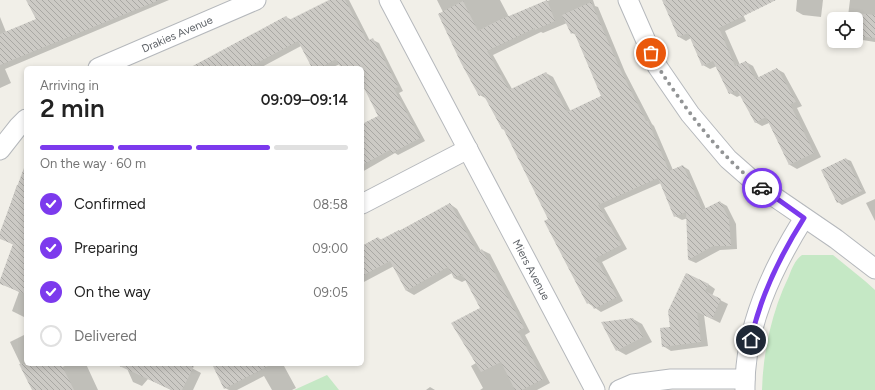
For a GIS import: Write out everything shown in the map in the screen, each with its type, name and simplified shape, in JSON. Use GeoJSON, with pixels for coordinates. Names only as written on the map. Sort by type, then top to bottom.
{"type":"FeatureCollection","features":[{"type":"Feature","properties":{"kind":"street","name":"Drakies Avenue"},"geometry":{"type":"LineString","coordinates":[[103,66],[256,0]]}},
{"type":"Feature","properties":{"kind":"street","name":"Miers Avenue"},"geometry":{"type":"LineString","coordinates":[[389,0],[595,390]]}},
{"type":"Feature","properties":{"kind":"street"},"geometry":{"type":"LineString","coordinates":[[628,0],[657,66],[690,114],[728,159],[760,187],[836,239],[875,269]]}},
{"type":"Feature","properties":{"kind":"street"},"geometry":{"type":"LineString","coordinates":[[0,150],[24,121]]}},
{"type":"Feature","properties":{"kind":"street"},"geometry":{"type":"LineString","coordinates":[[364,203],[468,149]]}},
{"type":"Feature","properties":{"kind":"street"},"geometry":{"type":"LineString","coordinates":[[619,390],[633,384],[671,379],[745,385],[748,351],[756,318],[771,279],[790,240],[804,218]]}},
{"type":"Feature","properties":{"kind":"green space"},"geometry":{"type":"Polygon","coordinates":[[[802,255],[833,255],[875,290],[875,390],[762,390],[766,346],[773,317],[793,267],[797,259],[802,255]]]}},
{"type":"Feature","properties":{"kind":"green space"},"geometry":{"type":"Polygon","coordinates":[[[327,375],[339,390],[294,390],[327,375]]]}},
{"type":"Feature","properties":{"kind":"building"},"geometry":{"type":"Polygon","coordinates":[[[26,0],[157,1],[0,65],[0,34],[36,19],[26,0]]]}},
{"type":"Feature","properties":{"kind":"building"},"geometry":{"type":"Polygon","coordinates":[[[329,0],[345,0],[367,41],[373,38],[398,87],[394,89],[420,138],[392,153],[390,150],[364,164],[364,123],[378,116],[364,88],[364,66],[340,66],[336,59],[324,66],[311,66],[298,41],[252,66],[193,66],[286,16],[289,20],[329,0]]]}},
{"type":"Feature","properties":{"kind":"building"},"geometry":{"type":"Polygon","coordinates":[[[547,0],[555,21],[535,30],[535,28],[487,51],[509,90],[546,72],[567,112],[601,96],[574,32],[571,34],[562,15],[591,2],[619,67],[646,121],[648,121],[669,171],[683,165],[702,210],[720,201],[729,219],[731,246],[713,246],[688,260],[686,212],[674,217],[658,178],[598,205],[621,245],[596,258],[617,297],[594,309],[590,302],[587,304],[544,221],[548,219],[503,128],[502,129],[483,94],[479,96],[461,63],[438,14],[463,1],[478,31],[497,21],[547,0]]]}},
{"type":"Feature","properties":{"kind":"building"},"geometry":{"type":"Polygon","coordinates":[[[662,0],[776,0],[719,28],[735,66],[746,61],[755,79],[777,68],[796,102],[790,104],[814,153],[789,165],[766,117],[755,123],[737,90],[729,94],[713,61],[702,66],[688,33],[678,37],[662,0]]]}},
{"type":"Feature","properties":{"kind":"building"},"geometry":{"type":"Polygon","coordinates":[[[863,14],[875,15],[875,38],[863,37],[863,14]]]}},
{"type":"Feature","properties":{"kind":"building"},"geometry":{"type":"Polygon","coordinates":[[[846,158],[862,191],[837,203],[821,170],[846,158]]]}},
{"type":"Feature","properties":{"kind":"building"},"geometry":{"type":"Polygon","coordinates":[[[24,168],[24,293],[0,284],[0,280],[13,244],[0,239],[0,232],[24,168]]]}},
{"type":"Feature","properties":{"kind":"building"},"geometry":{"type":"Polygon","coordinates":[[[450,203],[477,252],[482,249],[524,328],[518,331],[543,379],[522,390],[515,390],[501,362],[481,372],[451,323],[480,308],[462,274],[454,278],[448,267],[406,291],[390,261],[364,275],[364,245],[378,237],[380,240],[450,203]]]}},
{"type":"Feature","properties":{"kind":"building"},"geometry":{"type":"Polygon","coordinates":[[[686,273],[709,284],[705,291],[721,299],[712,319],[697,312],[701,342],[662,347],[660,328],[670,327],[668,311],[686,273]]]}},
{"type":"Feature","properties":{"kind":"building"},"geometry":{"type":"Polygon","coordinates":[[[633,318],[643,337],[616,351],[601,322],[633,318]]]}},
{"type":"Feature","properties":{"kind":"building"},"geometry":{"type":"Polygon","coordinates":[[[19,364],[24,364],[24,366],[62,366],[74,390],[32,390],[19,364]]]}},
{"type":"Feature","properties":{"kind":"building"},"geometry":{"type":"Polygon","coordinates":[[[119,366],[194,366],[182,390],[172,390],[119,366]]]}},
{"type":"Feature","properties":{"kind":"building"},"geometry":{"type":"Polygon","coordinates":[[[213,366],[268,366],[224,389],[213,366]]]}},
{"type":"Feature","properties":{"kind":"way so far"},"geometry":{"type":"LineString","coordinates":[[651,53],[657,66],[690,114],[728,159],[762,188]]}},
{"type":"Feature","properties":{"kind":"route"},"geometry":{"type":"LineString","coordinates":[[751,340],[756,318],[771,279],[790,240],[804,218],[762,188]]}}]}
